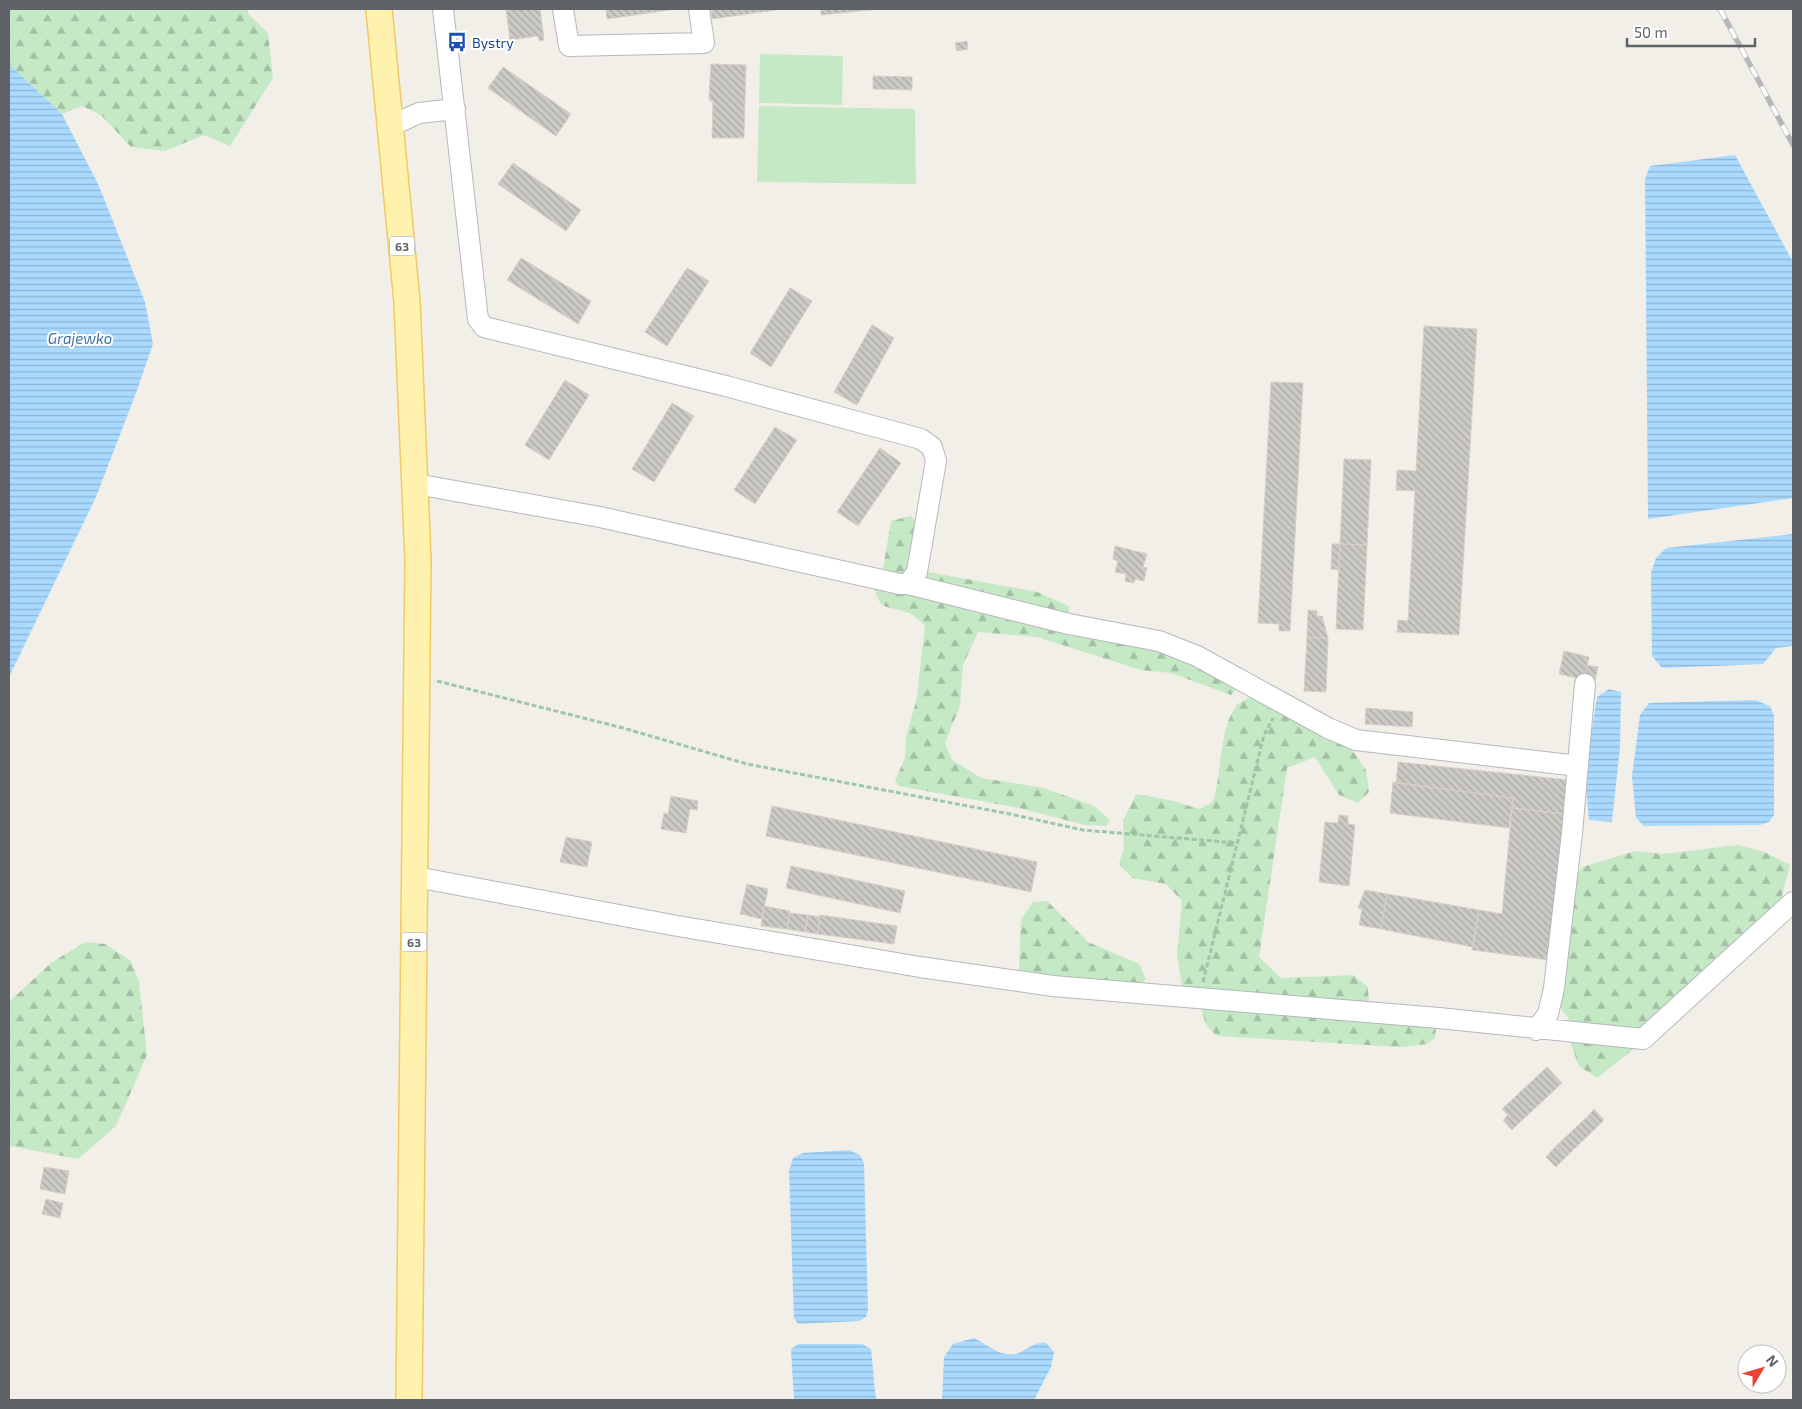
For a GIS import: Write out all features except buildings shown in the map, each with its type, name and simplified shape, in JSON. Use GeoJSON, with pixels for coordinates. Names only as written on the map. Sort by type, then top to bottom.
{"type":"FeatureCollection","features":[{"type":"Feature","properties":{"kind":"main road","name":"63"},"geometry":{"type":"LineString","coordinates":[[379,9],[407,302],[416,484],[416,877],[409,1400]]}},
{"type":"Feature","properties":{"kind":"street"},"geometry":{"type":"LineString","coordinates":[[443,9],[478,319],[484,327],[726,386],[921,439],[932,447],[936,461],[918,572],[908,584]]}},
{"type":"Feature","properties":{"kind":"street"},"geometry":{"type":"LineString","coordinates":[[563,9],[569,46],[704,43],[699,9]]}},
{"type":"Feature","properties":{"kind":"street"},"geometry":{"type":"LineString","coordinates":[[391,126],[419,113],[455,110]]}},
{"type":"Feature","properties":{"kind":"street"},"geometry":{"type":"LineString","coordinates":[[416,484],[600,517],[900,584],[908,584],[1069,624],[1159,641],[1198,656],[1281,702],[1356,740],[1578,766]]}},
{"type":"Feature","properties":{"kind":"street"},"geometry":{"type":"LineString","coordinates":[[1536,1030],[1548,1014],[1554,988],[1585,684]]}},
{"type":"Feature","properties":{"kind":"street"},"geometry":{"type":"LineString","coordinates":[[416,877],[672,925],[920,967],[1053,986],[1199,1000],[1439,1018],[1536,1030],[1644,1039],[1793,902]]}},
{"type":"Feature","properties":{"kind":"path"},"geometry":{"type":"LineString","coordinates":[[417,676],[623,728],[748,764],[1010,814],[1083,830],[1237,842]]}},
{"type":"Feature","properties":{"kind":"path"},"geometry":{"type":"LineString","coordinates":[[1199,1000],[1264,736],[1281,702]]}},
{"type":"Feature","properties":{"kind":"green space"},"geometry":{"type":"Polygon","coordinates":[[[9,9],[248,9],[248,14],[268,33],[273,78],[230,146],[204,135],[165,151],[131,147],[102,116],[82,106],[62,114],[9,64],[9,9]]]}},
{"type":"Feature","properties":{"kind":"green space"},"geometry":{"type":"Polygon","coordinates":[[[760,54],[843,56],[842,105],[759,103],[760,54]]]}},
{"type":"Feature","properties":{"kind":"green space"},"geometry":{"type":"Polygon","coordinates":[[[759,106],[915,109],[916,184],[757,182],[759,106]]]}},
{"type":"Feature","properties":{"kind":"green space"},"geometry":{"type":"Polygon","coordinates":[[[911,516],[921,527],[914,556],[928,572],[1037,592],[1069,606],[1067,629],[1148,647],[1191,662],[1239,686],[1231,695],[1171,673],[1141,670],[1037,637],[978,632],[963,665],[960,706],[945,743],[952,760],[981,778],[1044,788],[1094,806],[1110,820],[1106,826],[1085,825],[1019,808],[899,786],[895,781],[905,758],[906,738],[917,697],[925,625],[909,613],[881,603],[873,583],[883,569],[891,521],[911,516]]]}},
{"type":"Feature","properties":{"kind":"green space"},"geometry":{"type":"Polygon","coordinates":[[[1254,695],[1350,747],[1366,770],[1369,792],[1358,803],[1339,795],[1315,757],[1287,768],[1259,957],[1281,978],[1353,975],[1368,987],[1370,1022],[1422,1023],[1436,1029],[1435,1038],[1426,1044],[1401,1047],[1218,1036],[1212,1032],[1205,1022],[1202,1010],[1202,991],[1190,990],[1182,986],[1177,956],[1182,901],[1166,884],[1132,878],[1119,864],[1124,848],[1123,821],[1136,794],[1174,801],[1199,809],[1213,802],[1224,738],[1231,714],[1237,705],[1254,695]]]}},
{"type":"Feature","properties":{"kind":"green space"},"geometry":{"type":"Polygon","coordinates":[[[1738,845],[1764,852],[1790,865],[1779,907],[1636,1047],[1597,1078],[1579,1066],[1571,1045],[1569,1019],[1559,1006],[1573,881],[1582,867],[1635,851],[1663,854],[1738,845]]]}},
{"type":"Feature","properties":{"kind":"green space"},"geometry":{"type":"Polygon","coordinates":[[[1047,901],[1088,942],[1139,964],[1146,979],[1137,988],[1019,972],[1021,919],[1033,902],[1047,901]]]}},
{"type":"Feature","properties":{"kind":"green space"},"geometry":{"type":"Polygon","coordinates":[[[85,942],[105,944],[131,961],[139,982],[147,1055],[116,1126],[78,1159],[10,1146],[9,1002],[51,963],[85,942]]]}},
{"type":"Feature","properties":{"kind":"water","name":"Grajewko"},"geometry":{"type":"Polygon","coordinates":[[[9,64],[62,114],[99,186],[145,302],[153,344],[96,497],[9,677],[9,64]]]}},
{"type":"Feature","properties":{"kind":"water"},"geometry":{"type":"Polygon","coordinates":[[[1735,155],[1793,262],[1793,498],[1648,519],[1645,179],[1650,166],[1735,155]]]}},
{"type":"Feature","properties":{"kind":"water"},"geometry":{"type":"Polygon","coordinates":[[[1793,534],[1793,646],[1776,648],[1763,664],[1662,668],[1652,656],[1651,573],[1656,558],[1666,548],[1793,534]]]}},
{"type":"Feature","properties":{"kind":"water"},"geometry":{"type":"Polygon","coordinates":[[[1609,689],[1621,692],[1620,747],[1612,822],[1589,820],[1585,776],[1597,697],[1609,689]]]}},
{"type":"Feature","properties":{"kind":"water"},"geometry":{"type":"Polygon","coordinates":[[[1755,700],[1770,706],[1774,716],[1774,815],[1769,822],[1760,825],[1644,826],[1636,818],[1632,776],[1640,715],[1649,703],[1755,700]]]}},
{"type":"Feature","properties":{"kind":"water"},"geometry":{"type":"Polygon","coordinates":[[[849,1150],[860,1155],[864,1163],[868,1309],[866,1317],[859,1321],[798,1324],[794,1318],[789,1171],[793,1158],[803,1153],[849,1150]]]}},
{"type":"Feature","properties":{"kind":"water"},"geometry":{"type":"Polygon","coordinates":[[[974,1338],[1004,1354],[1019,1353],[1035,1344],[1045,1342],[1054,1352],[1051,1367],[1034,1400],[942,1400],[944,1357],[953,1344],[974,1338]]]}},
{"type":"Feature","properties":{"kind":"water"},"geometry":{"type":"Polygon","coordinates":[[[798,1344],[862,1344],[871,1349],[876,1400],[794,1400],[791,1349],[798,1344]]]}},
{"type":"Feature","properties":{"kind":"railway"},"geometry":{"type":"LineString","coordinates":[[1720,9],[1793,145]]}},
{"type":"Feature","properties":{"kind":"place","name":"Bystry"},"geometry":{"type":"Point","coordinates":[457,42]}}]}
